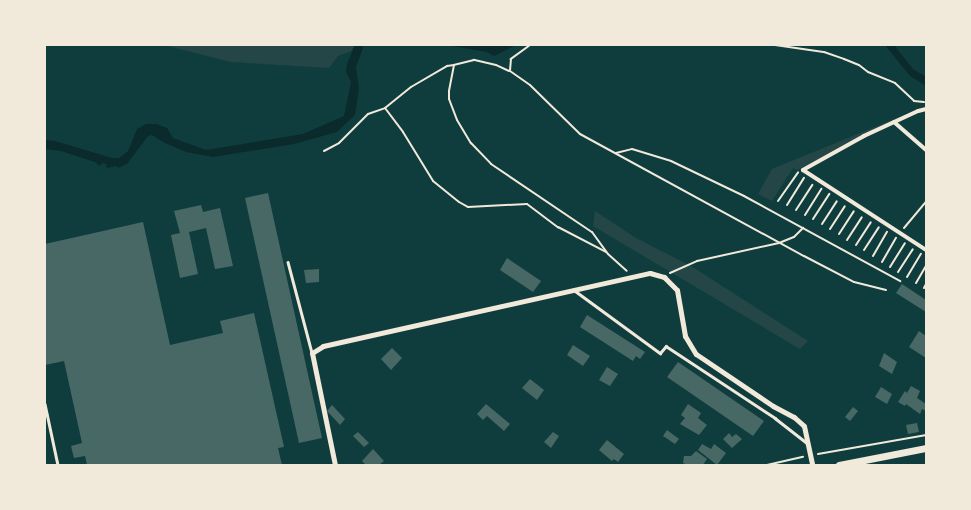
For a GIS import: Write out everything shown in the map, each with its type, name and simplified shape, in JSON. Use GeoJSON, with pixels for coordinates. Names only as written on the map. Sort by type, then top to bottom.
{"type":"FeatureCollection","features":[{"type":"Feature","properties":{"kind":"main road"},"geometry":{"type":"LineString","coordinates":[[839,465],[926,448]]}},
{"type":"Feature","properties":{"kind":"street"},"geometry":{"type":"LineString","coordinates":[[925,250],[806,174],[803,170],[826,156],[894,122],[926,109]]}},
{"type":"Feature","properties":{"kind":"street"},"geometry":{"type":"LineString","coordinates":[[894,122],[926,150]]}},
{"type":"Feature","properties":{"kind":"street"},"geometry":{"type":"LineString","coordinates":[[335,465],[312,353],[328,344],[650,273],[664,277],[673,284],[679,294],[685,336],[691,348],[804,426],[812,465]]}},
{"type":"Feature","properties":{"kind":"lane"},"geometry":{"type":"LineString","coordinates":[[288,262],[312,353]]}},
{"type":"Feature","properties":{"kind":"lane"},"geometry":{"type":"LineString","coordinates":[[573,290],[660,353],[666,346],[775,418],[809,444]]}},
{"type":"Feature","properties":{"kind":"lane"},"geometry":{"type":"LineString","coordinates":[[45,404],[58,465]]}},
{"type":"Feature","properties":{"kind":"path"},"geometry":{"type":"LineString","coordinates":[[510,71],[511,59],[530,45]]}},
{"type":"Feature","properties":{"kind":"path"},"geometry":{"type":"LineString","coordinates":[[775,45],[824,52],[844,59],[859,65],[868,72],[895,82],[914,101],[926,103]]}},
{"type":"Feature","properties":{"kind":"path"},"geometry":{"type":"LineString","coordinates":[[324,151],[339,143],[368,114],[385,108],[411,87],[448,66],[474,60],[496,65],[510,71],[530,85],[580,134],[854,282],[886,290]]}},
{"type":"Feature","properties":{"kind":"path"},"geometry":{"type":"LineString","coordinates":[[454,65],[448,91],[449,99],[457,120],[471,143],[498,169],[592,232],[608,254]]}},
{"type":"Feature","properties":{"kind":"path"},"geometry":{"type":"LineString","coordinates":[[385,108],[404,132],[433,181],[459,202],[468,207],[527,204],[558,226],[608,254],[626,268],[630,276]]}},
{"type":"Feature","properties":{"kind":"path"},"geometry":{"type":"LineString","coordinates":[[616,153],[632,149],[672,161],[803,228],[900,281]]}},
{"type":"Feature","properties":{"kind":"path"},"geometry":{"type":"LineString","coordinates":[[778,201],[795,174],[803,170]]}},
{"type":"Feature","properties":{"kind":"path"},"geometry":{"type":"LineString","coordinates":[[786,205],[806,174]]}},
{"type":"Feature","properties":{"kind":"path"},"geometry":{"type":"LineString","coordinates":[[796,210],[815,179]]}},
{"type":"Feature","properties":{"kind":"path"},"geometry":{"type":"LineString","coordinates":[[805,215],[824,184]]}},
{"type":"Feature","properties":{"kind":"path"},"geometry":{"type":"LineString","coordinates":[[813,219],[832,190]]}},
{"type":"Feature","properties":{"kind":"path"},"geometry":{"type":"LineString","coordinates":[[822,224],[841,195]]}},
{"type":"Feature","properties":{"kind":"path"},"geometry":{"type":"LineString","coordinates":[[830,229],[849,200]]}},
{"type":"Feature","properties":{"kind":"path"},"geometry":{"type":"LineString","coordinates":[[839,234],[858,206]]}},
{"type":"Feature","properties":{"kind":"path"},"geometry":{"type":"LineString","coordinates":[[847,240],[866,211]]}},
{"type":"Feature","properties":{"kind":"path"},"geometry":{"type":"LineString","coordinates":[[856,245],[874,217]]}},
{"type":"Feature","properties":{"kind":"path"},"geometry":{"type":"LineString","coordinates":[[864,250],[882,222]]}},
{"type":"Feature","properties":{"kind":"path"},"geometry":{"type":"LineString","coordinates":[[873,256],[890,227]]}},
{"type":"Feature","properties":{"kind":"path"},"geometry":{"type":"LineString","coordinates":[[664,277],[697,261],[779,243],[794,237],[803,228]]}},
{"type":"Feature","properties":{"kind":"path"},"geometry":{"type":"LineString","coordinates":[[890,267],[908,238]]}},
{"type":"Feature","properties":{"kind":"path"},"geometry":{"type":"LineString","coordinates":[[898,272],[916,244]]}},
{"type":"Feature","properties":{"kind":"path"},"geometry":{"type":"LineString","coordinates":[[907,277],[925,250]]}},
{"type":"Feature","properties":{"kind":"path"},"geometry":{"type":"LineString","coordinates":[[916,283],[926,266]]}},
{"type":"Feature","properties":{"kind":"path"},"geometry":{"type":"LineString","coordinates":[[924,288],[926,284]]}},
{"type":"Feature","properties":{"kind":"path"},"geometry":{"type":"LineString","coordinates":[[767,465],[926,435]]}},
{"type":"Feature","properties":{"kind":"shaded area"},"geometry":{"type":"Polygon","coordinates":[[[164,45],[355,45],[351,51],[338,56],[329,68],[231,62],[164,45]]]}},
{"type":"Feature","properties":{"kind":"shaded area"},"geometry":{"type":"Polygon","coordinates":[[[355,45],[364,45],[356,67],[359,89],[355,115],[337,132],[294,144],[213,157],[186,152],[152,135],[148,136],[127,164],[118,168],[116,166],[107,168],[106,164],[103,163],[99,166],[95,162],[61,151],[45,149],[45,140],[55,141],[112,158],[119,158],[128,151],[137,129],[146,124],[156,124],[167,128],[173,138],[206,150],[303,134],[344,116],[351,82],[346,72],[347,64],[355,45]]]}},
{"type":"Feature","properties":{"kind":"shaded area"},"geometry":{"type":"Polygon","coordinates":[[[446,45],[516,45],[494,56],[487,52],[446,45]]]}},
{"type":"Feature","properties":{"kind":"shaded area"},"geometry":{"type":"Polygon","coordinates":[[[885,45],[894,45],[913,69],[926,77],[926,86],[910,76],[885,45]]]}},
{"type":"Feature","properties":{"kind":"shaded area"},"geometry":{"type":"Polygon","coordinates":[[[926,106],[797,170],[793,168],[772,201],[758,194],[772,169],[926,106]]]}},
{"type":"Feature","properties":{"kind":"shaded area"},"geometry":{"type":"Polygon","coordinates":[[[595,211],[636,238],[691,266],[808,341],[800,349],[593,226],[595,211]]]}},
{"type":"Feature","properties":{"kind":"building"},"geometry":{"type":"Polygon","coordinates":[[[268,193],[322,438],[299,443],[245,198],[268,193]]]}},
{"type":"Feature","properties":{"kind":"building"},"geometry":{"type":"Polygon","coordinates":[[[201,205],[203,212],[220,208],[233,266],[215,269],[206,228],[189,232],[198,274],[180,278],[171,235],[180,233],[174,211],[201,205]]]}},
{"type":"Feature","properties":{"kind":"building"},"geometry":{"type":"Polygon","coordinates":[[[143,222],[170,345],[223,333],[220,321],[254,313],[284,447],[278,448],[282,465],[87,465],[85,456],[74,458],[71,446],[82,443],[64,361],[45,365],[45,244],[143,222]]]}},
{"type":"Feature","properties":{"kind":"building"},"geometry":{"type":"Polygon","coordinates":[[[507,258],[541,281],[533,292],[500,270],[507,258]]]}},
{"type":"Feature","properties":{"kind":"building"},"geometry":{"type":"Polygon","coordinates":[[[319,269],[319,282],[306,283],[304,270],[319,269]]]}},
{"type":"Feature","properties":{"kind":"building"},"geometry":{"type":"Polygon","coordinates":[[[902,284],[926,300],[926,312],[896,293],[902,284]]]}},
{"type":"Feature","properties":{"kind":"building"},"geometry":{"type":"Polygon","coordinates":[[[587,315],[645,352],[640,359],[636,356],[633,361],[580,327],[587,315]]]}},
{"type":"Feature","properties":{"kind":"building"},"geometry":{"type":"Polygon","coordinates":[[[919,331],[926,336],[926,358],[909,347],[919,331]]]}},
{"type":"Feature","properties":{"kind":"building"},"geometry":{"type":"Polygon","coordinates":[[[573,345],[590,356],[583,366],[567,355],[573,345]]]}},
{"type":"Feature","properties":{"kind":"building"},"geometry":{"type":"Polygon","coordinates":[[[392,348],[402,358],[391,370],[381,359],[392,348]]]}},
{"type":"Feature","properties":{"kind":"building"},"geometry":{"type":"Polygon","coordinates":[[[884,353],[897,362],[892,374],[879,366],[884,353]]]}},
{"type":"Feature","properties":{"kind":"building"},"geometry":{"type":"Polygon","coordinates":[[[678,362],[764,421],[753,436],[667,377],[678,362]]]}},
{"type":"Feature","properties":{"kind":"building"},"geometry":{"type":"Polygon","coordinates":[[[607,367],[618,374],[610,386],[599,380],[607,367]]]}},
{"type":"Feature","properties":{"kind":"building"},"geometry":{"type":"Polygon","coordinates":[[[530,379],[544,390],[537,400],[522,388],[530,379]]]}},
{"type":"Feature","properties":{"kind":"building"},"geometry":{"type":"Polygon","coordinates":[[[911,386],[920,391],[917,398],[926,404],[926,411],[922,409],[920,414],[906,404],[905,406],[898,402],[905,391],[907,393],[911,386]]]}},
{"type":"Feature","properties":{"kind":"building"},"geometry":{"type":"Polygon","coordinates":[[[881,387],[892,394],[887,404],[875,397],[881,387]]]}},
{"type":"Feature","properties":{"kind":"building"},"geometry":{"type":"Polygon","coordinates":[[[486,404],[510,424],[504,431],[487,416],[483,420],[477,414],[486,404]]]}},
{"type":"Feature","properties":{"kind":"building"},"geometry":{"type":"Polygon","coordinates":[[[688,404],[701,413],[698,418],[707,425],[699,435],[680,424],[685,418],[681,415],[688,404]]]}},
{"type":"Feature","properties":{"kind":"building"},"geometry":{"type":"Polygon","coordinates":[[[332,405],[345,419],[340,425],[327,411],[332,405]]]}},
{"type":"Feature","properties":{"kind":"building"},"geometry":{"type":"Polygon","coordinates":[[[853,407],[858,411],[850,421],[845,417],[853,407]]]}},
{"type":"Feature","properties":{"kind":"building"},"geometry":{"type":"Polygon","coordinates":[[[917,423],[919,432],[908,434],[906,425],[917,423]]]}},
{"type":"Feature","properties":{"kind":"building"},"geometry":{"type":"Polygon","coordinates":[[[667,430],[679,439],[675,444],[663,436],[667,430]]]}},
{"type":"Feature","properties":{"kind":"building"},"geometry":{"type":"Polygon","coordinates":[[[358,432],[369,443],[364,447],[353,436],[358,432]]]}},
{"type":"Feature","properties":{"kind":"building"},"geometry":{"type":"Polygon","coordinates":[[[553,432],[559,436],[551,448],[544,442],[553,432]]]}},
{"type":"Feature","properties":{"kind":"building"},"geometry":{"type":"Polygon","coordinates":[[[729,433],[732,437],[736,434],[742,439],[732,448],[723,439],[729,433]]]}},
{"type":"Feature","properties":{"kind":"building"},"geometry":{"type":"Polygon","coordinates":[[[607,440],[624,454],[618,462],[614,459],[612,461],[599,450],[607,440]]]}},
{"type":"Feature","properties":{"kind":"building"},"geometry":{"type":"Polygon","coordinates":[[[702,444],[711,449],[714,444],[726,453],[717,465],[698,450],[702,444]]]}},
{"type":"Feature","properties":{"kind":"building"},"geometry":{"type":"Polygon","coordinates":[[[373,449],[384,461],[379,465],[366,465],[362,461],[373,449]]]}},
{"type":"Feature","properties":{"kind":"building"},"geometry":{"type":"Polygon","coordinates":[[[696,451],[707,459],[703,465],[687,465],[683,463],[684,456],[691,456],[696,451]]]}}]}
